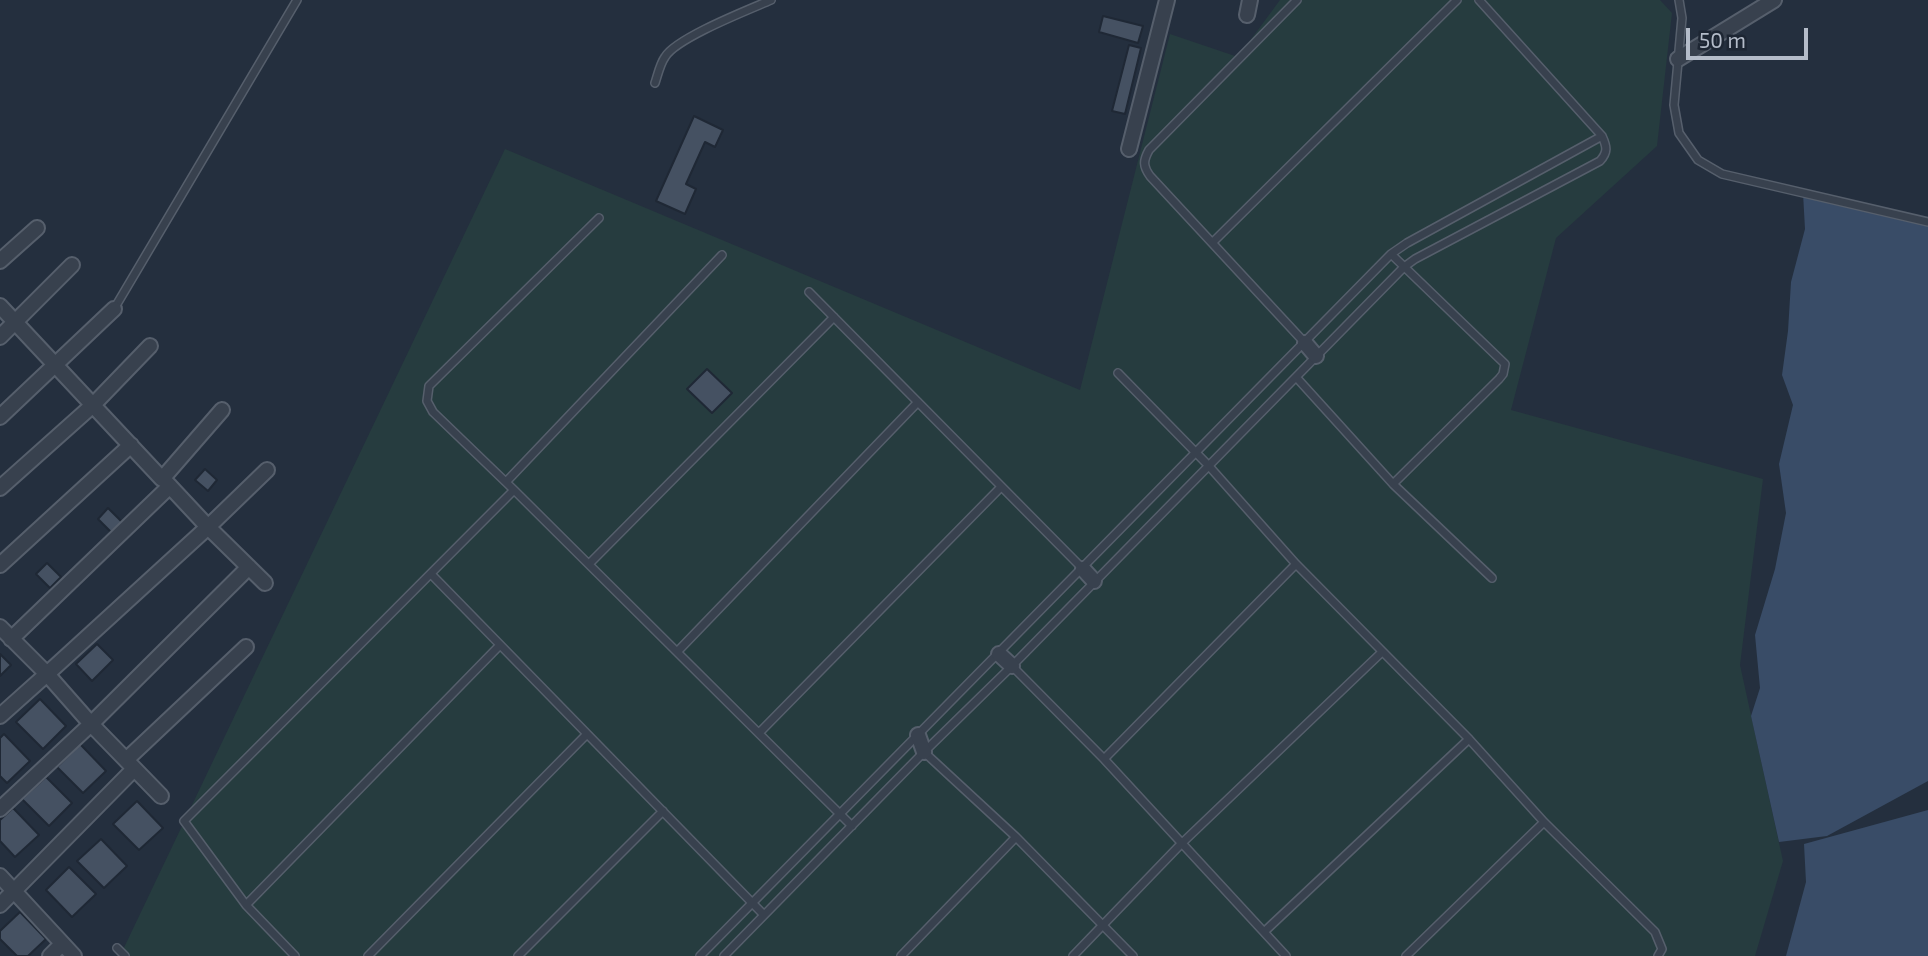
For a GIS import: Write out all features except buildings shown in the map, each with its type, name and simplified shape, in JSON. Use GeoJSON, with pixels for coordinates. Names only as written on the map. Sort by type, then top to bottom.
{"type":"FeatureCollection","features":[{"type":"Feature","properties":{"kind":"street"},"geometry":{"type":"LineString","coordinates":[[1129,149],[1167,0]]}},
{"type":"Feature","properties":{"kind":"street"},"geometry":{"type":"LineString","coordinates":[[1247,15],[1250,0]]}},
{"type":"Feature","properties":{"kind":"street"},"geometry":{"type":"LineString","coordinates":[[1678,59],[1774,0]]}},
{"type":"Feature","properties":{"kind":"street"},"geometry":{"type":"LineString","coordinates":[[0,261],[37,228]]}},
{"type":"Feature","properties":{"kind":"street"},"geometry":{"type":"LineString","coordinates":[[0,337],[72,265]]}},
{"type":"Feature","properties":{"kind":"street"},"geometry":{"type":"LineString","coordinates":[[0,306],[208,527],[265,583]]}},
{"type":"Feature","properties":{"kind":"street"},"geometry":{"type":"LineString","coordinates":[[0,417],[114,309]]}},
{"type":"Feature","properties":{"kind":"street"},"geometry":{"type":"LineString","coordinates":[[1305,343],[1316,356]]}},
{"type":"Feature","properties":{"kind":"street"},"geometry":{"type":"LineString","coordinates":[[0,488],[93,405],[150,346]]}},
{"type":"Feature","properties":{"kind":"street"},"geometry":{"type":"LineString","coordinates":[[11,639],[166,482],[222,410]]}},
{"type":"Feature","properties":{"kind":"street"},"geometry":{"type":"LineString","coordinates":[[0,565],[131,445]]}},
{"type":"Feature","properties":{"kind":"street"},"geometry":{"type":"LineString","coordinates":[[0,716],[267,470]]}},
{"type":"Feature","properties":{"kind":"street"},"geometry":{"type":"LineString","coordinates":[[0,809],[91,724],[249,567]]}},
{"type":"Feature","properties":{"kind":"street"},"geometry":{"type":"LineString","coordinates":[[1083,569],[1094,581]]}},
{"type":"Feature","properties":{"kind":"street"},"geometry":{"type":"LineString","coordinates":[[0,626],[161,796]]}},
{"type":"Feature","properties":{"kind":"street"},"geometry":{"type":"LineString","coordinates":[[0,905],[130,764],[246,647]]}},
{"type":"Feature","properties":{"kind":"street"},"geometry":{"type":"LineString","coordinates":[[999,654],[1012,666]]}},
{"type":"Feature","properties":{"kind":"street"},"geometry":{"type":"LineString","coordinates":[[918,735],[923,752]]}},
{"type":"Feature","properties":{"kind":"street"},"geometry":{"type":"LineString","coordinates":[[0,876],[74,956]]}},
{"type":"Feature","properties":{"kind":"street"},"geometry":{"type":"LineString","coordinates":[[50,956],[62,943]]}},
{"type":"Feature","properties":{"kind":"lane"},"geometry":{"type":"LineString","coordinates":[[114,309],[297,0]]}},
{"type":"Feature","properties":{"kind":"lane"},"geometry":{"type":"LineString","coordinates":[[656,83],[664,57],[673,47],[771,0]]}},
{"type":"Feature","properties":{"kind":"lane"},"geometry":{"type":"LineString","coordinates":[[1297,0],[1149,150],[1144,160],[1145,169],[1150,176],[1305,343]]}},
{"type":"Feature","properties":{"kind":"lane"},"geometry":{"type":"LineString","coordinates":[[1213,242],[1457,0]]}},
{"type":"Feature","properties":{"kind":"lane"},"geometry":{"type":"LineString","coordinates":[[724,956],[1404,267],[1415,258],[1600,161],[1605,155],[1607,147],[1602,136],[1479,0]]}},
{"type":"Feature","properties":{"kind":"lane"},"geometry":{"type":"LineString","coordinates":[[1679,0],[1682,18],[1674,105],[1679,133],[1698,160],[1722,174],[1928,222]]}},
{"type":"Feature","properties":{"kind":"lane"},"geometry":{"type":"LineString","coordinates":[[700,956],[1391,254],[1602,136]]}},
{"type":"Feature","properties":{"kind":"lane"},"geometry":{"type":"LineString","coordinates":[[599,218],[429,386],[426,401],[433,412],[852,826]]}},
{"type":"Feature","properties":{"kind":"lane"},"geometry":{"type":"LineString","coordinates":[[1391,254],[1505,364],[1499,379],[1393,484]]}},
{"type":"Feature","properties":{"kind":"lane"},"geometry":{"type":"LineString","coordinates":[[506,482],[722,255]]}},
{"type":"Feature","properties":{"kind":"lane"},"geometry":{"type":"LineString","coordinates":[[808,292],[1083,569]]}},
{"type":"Feature","properties":{"kind":"lane"},"geometry":{"type":"LineString","coordinates":[[589,564],[834,317]]}},
{"type":"Feature","properties":{"kind":"lane"},"geometry":{"type":"LineString","coordinates":[[1118,373],[1197,453],[1296,565],[1469,739],[1544,822],[1655,932],[1662,949],[1658,956]]}},
{"type":"Feature","properties":{"kind":"lane"},"geometry":{"type":"LineString","coordinates":[[1296,377],[1393,484],[1492,578]]}},
{"type":"Feature","properties":{"kind":"lane"},"geometry":{"type":"LineString","coordinates":[[677,652],[918,402]]}},
{"type":"Feature","properties":{"kind":"lane"},"geometry":{"type":"LineString","coordinates":[[759,733],[1001,488]]}},
{"type":"Feature","properties":{"kind":"lane"},"geometry":{"type":"LineString","coordinates":[[295,956],[246,905],[184,821],[514,491]]}},
{"type":"Feature","properties":{"kind":"lane"},"geometry":{"type":"LineString","coordinates":[[1104,759],[1296,565]]}},
{"type":"Feature","properties":{"kind":"lane"},"geometry":{"type":"LineString","coordinates":[[431,574],[764,915]]}},
{"type":"Feature","properties":{"kind":"lane"},"geometry":{"type":"LineString","coordinates":[[246,905],[500,645]]}},
{"type":"Feature","properties":{"kind":"lane"},"geometry":{"type":"LineString","coordinates":[[1073,956],[1181,844],[1382,652]]}},
{"type":"Feature","properties":{"kind":"lane"},"geometry":{"type":"LineString","coordinates":[[1012,666],[1104,759],[1286,956]]}},
{"type":"Feature","properties":{"kind":"lane"},"geometry":{"type":"LineString","coordinates":[[368,956],[587,734]]}},
{"type":"Feature","properties":{"kind":"lane"},"geometry":{"type":"LineString","coordinates":[[1265,931],[1469,739]]}},
{"type":"Feature","properties":{"kind":"lane"},"geometry":{"type":"LineString","coordinates":[[923,752],[1016,837],[1133,956]]}},
{"type":"Feature","properties":{"kind":"lane"},"geometry":{"type":"LineString","coordinates":[[517,956],[663,811]]}},
{"type":"Feature","properties":{"kind":"lane"},"geometry":{"type":"LineString","coordinates":[[1406,956],[1544,822]]}},
{"type":"Feature","properties":{"kind":"lane"},"geometry":{"type":"LineString","coordinates":[[901,956],[1016,837]]}},
{"type":"Feature","properties":{"kind":"lane"},"geometry":{"type":"LineString","coordinates":[[117,948],[125,956]]}},
{"type":"Feature","properties":{"kind":"green space"},"geometry":{"type":"Polygon","coordinates":[[[1280,0],[1660,0],[1672,13],[1657,146],[1556,238],[1511,410],[1763,479],[1740,665],[1783,861],[1755,956],[120,956],[505,149],[1080,390],[1170,34],[1238,57],[1280,0]]]}},
{"type":"Feature","properties":{"kind":"water"},"geometry":{"type":"Polygon","coordinates":[[[1803,193],[1928,222],[1928,781],[1827,836],[1779,842],[1751,716],[1760,688],[1755,635],[1775,569],[1786,513],[1779,464],[1793,405],[1782,375],[1791,282],[1805,229],[1803,193]]]}},
{"type":"Feature","properties":{"kind":"water"},"geometry":{"type":"Polygon","coordinates":[[[1928,810],[1928,956],[1786,956],[1806,882],[1804,844],[1928,810]]]}}]}
